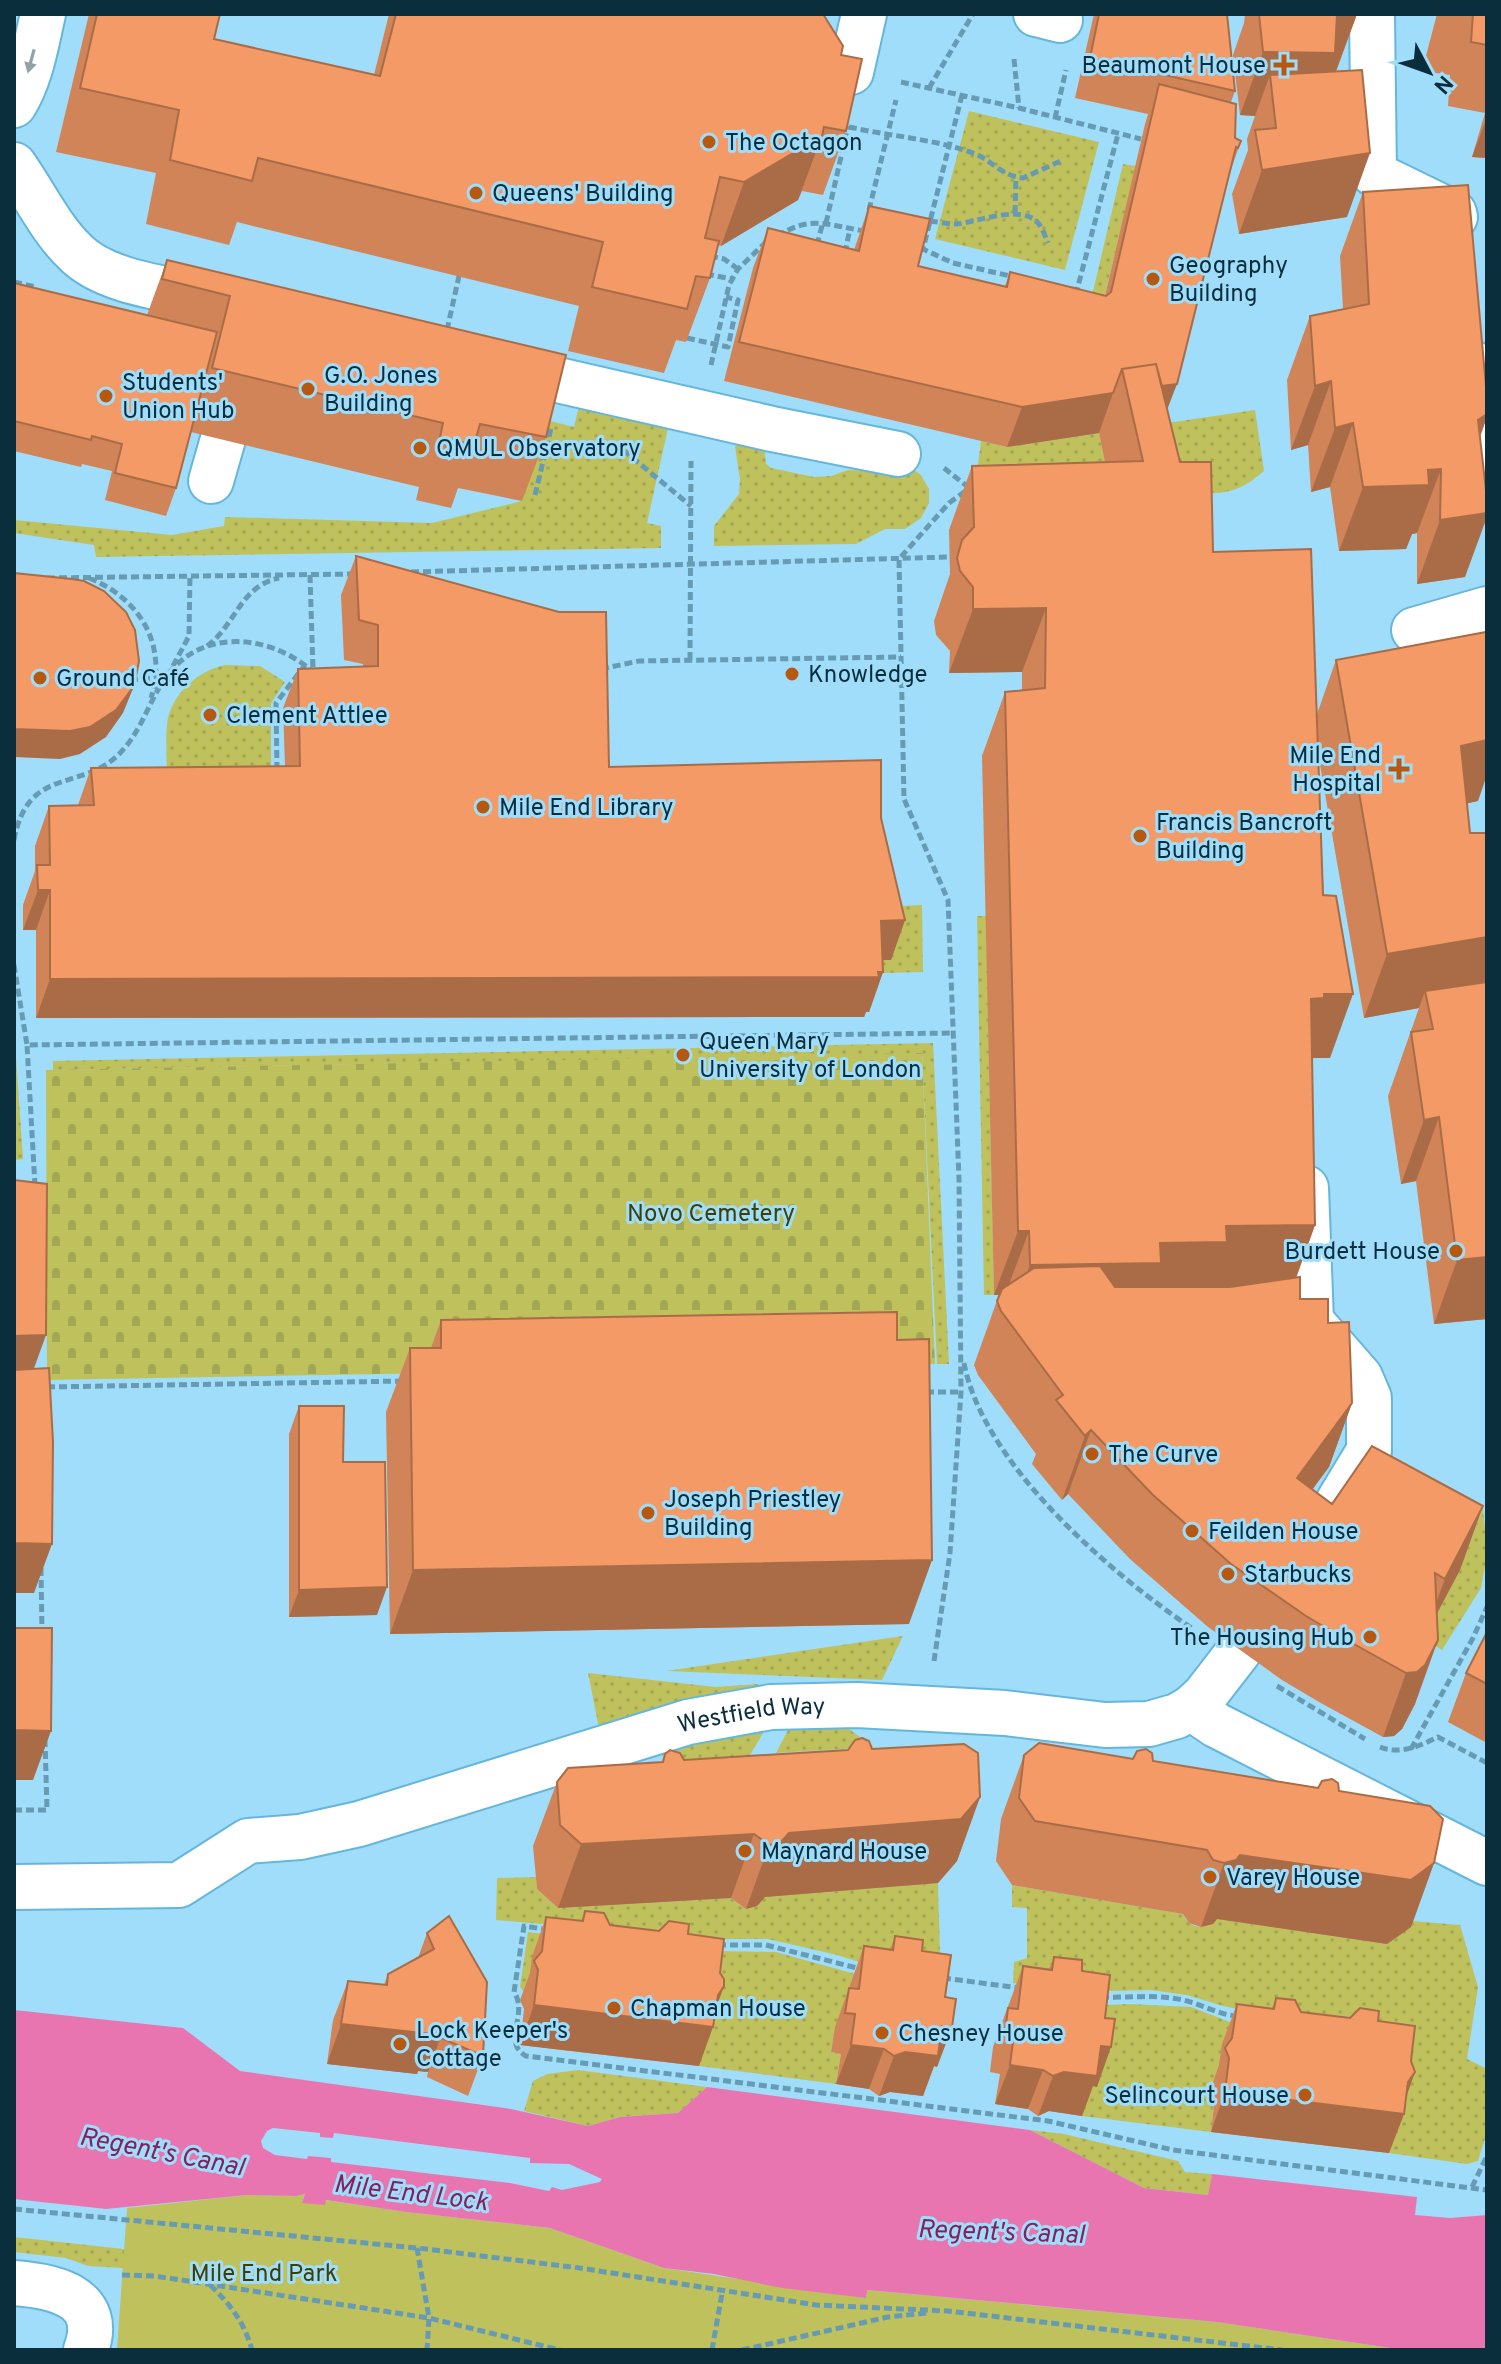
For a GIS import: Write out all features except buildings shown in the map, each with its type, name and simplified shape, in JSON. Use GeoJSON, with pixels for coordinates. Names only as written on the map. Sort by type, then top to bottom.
{"type":"FeatureCollection","features":[{"type":"Feature","properties":{"kind":"street"},"geometry":{"type":"LineString","coordinates":[[14,105],[26,79],[43,14]]}},
{"type":"Feature","properties":{"kind":"street"},"geometry":{"type":"LineString","coordinates":[[851,72],[864,14]]}},
{"type":"Feature","properties":{"kind":"street"},"geometry":{"type":"LineString","coordinates":[[1372,14],[1374,174],[1454,213],[1461,260]]}},
{"type":"Feature","properties":{"kind":"street"},"geometry":{"type":"LineString","coordinates":[[14,165],[66,242],[91,266],[118,277],[259,309]]}},
{"type":"Feature","properties":{"kind":"street"},"geometry":{"type":"LineString","coordinates":[[1470,321],[1482,398],[1487,473]]}},
{"type":"Feature","properties":{"kind":"street"},"geometry":{"type":"LineString","coordinates":[[442,353],[772,429],[898,454]]}},
{"type":"Feature","properties":{"kind":"street"},"geometry":{"type":"LineString","coordinates":[[211,481],[223,439]]}},
{"type":"Feature","properties":{"kind":"street"},"geometry":{"type":"LineString","coordinates":[[1414,630],[1487,609]]}},
{"type":"Feature","properties":{"kind":"street"},"geometry":{"type":"LineString","coordinates":[[1305,1152],[1311,1321],[1360,1377],[1369,1398],[1369,1451],[1315,1537]]}},
{"type":"Feature","properties":{"kind":"street","name":"Westfield Way"},"geometry":{"type":"LineString","coordinates":[[14,1887],[179,1885],[248,1841],[300,1837],[359,1824],[688,1722],[771,1707],[857,1705],[1005,1713],[1105,1725],[1149,1724],[1177,1716],[1191,1708],[1239,1651]]}},
{"type":"Feature","properties":{"kind":"street"},"geometry":{"type":"LineString","coordinates":[[1191,1708],[1216,1725],[1487,1863]]}},
{"type":"Feature","properties":{"kind":"street"},"geometry":{"type":"LineString","coordinates":[[14,2283],[39,2285],[63,2292],[86,2309],[91,2321],[86,2350]]}},
{"type":"Feature","properties":{"kind":"path"},"geometry":{"type":"LineString","coordinates":[[929,88],[973,14]]}},
{"type":"Feature","properties":{"kind":"path"},"geometry":{"type":"LineString","coordinates":[[1014,59],[1019,108]]}},
{"type":"Feature","properties":{"kind":"path"},"geometry":{"type":"LineString","coordinates":[[864,231],[903,70]]}},
{"type":"Feature","properties":{"kind":"path"},"geometry":{"type":"LineString","coordinates":[[851,72],[1019,108],[1141,139]]}},
{"type":"Feature","properties":{"kind":"path"},"geometry":{"type":"LineString","coordinates":[[923,249],[962,95]]}},
{"type":"Feature","properties":{"kind":"path"},"geometry":{"type":"LineString","coordinates":[[817,248],[848,130],[977,154],[1007,176],[1023,178],[1063,160]]}},
{"type":"Feature","properties":{"kind":"path"},"geometry":{"type":"LineString","coordinates":[[1074,303],[1118,134]]}},
{"type":"Feature","properties":{"kind":"path"},"geometry":{"type":"LineString","coordinates":[[830,159],[840,161]]}},
{"type":"Feature","properties":{"kind":"path"},"geometry":{"type":"LineString","coordinates":[[1015,213],[1016,177]]}},
{"type":"Feature","properties":{"kind":"path"},"geometry":{"type":"LineString","coordinates":[[930,221],[955,224],[1015,213],[1038,222],[1048,243]]}},
{"type":"Feature","properties":{"kind":"path"},"geometry":{"type":"LineString","coordinates":[[715,346],[732,279],[766,242],[803,222],[877,234]]}},
{"type":"Feature","properties":{"kind":"path"},"geometry":{"type":"LineString","coordinates":[[850,228],[844,255],[853,257]]}},
{"type":"Feature","properties":{"kind":"path"},"geometry":{"type":"LineString","coordinates":[[913,244],[953,263],[1030,280]]}},
{"type":"Feature","properties":{"kind":"path"},"geometry":{"type":"LineString","coordinates":[[702,254],[724,259],[738,269]]}},
{"type":"Feature","properties":{"kind":"path"},"geometry":{"type":"LineString","coordinates":[[750,256],[765,260]]}},
{"type":"Feature","properties":{"kind":"path"},"geometry":{"type":"LineString","coordinates":[[698,273],[732,279]]}},
{"type":"Feature","properties":{"kind":"path"},"geometry":{"type":"LineString","coordinates":[[442,353],[459,276]]}},
{"type":"Feature","properties":{"kind":"path"},"geometry":{"type":"LineString","coordinates":[[14,282],[43,289]]}},
{"type":"Feature","properties":{"kind":"path"},"geometry":{"type":"LineString","coordinates":[[1061,287],[1077,290]]}},
{"type":"Feature","properties":{"kind":"path"},"geometry":{"type":"LineString","coordinates":[[687,338],[728,347],[736,323],[738,300],[726,297]]}},
{"type":"Feature","properties":{"kind":"path"},"geometry":{"type":"LineString","coordinates":[[535,495],[552,422]]}},
{"type":"Feature","properties":{"kind":"path"},"geometry":{"type":"LineString","coordinates":[[611,441],[691,506]]}},
{"type":"Feature","properties":{"kind":"path"},"geometry":{"type":"LineString","coordinates":[[898,454],[940,465],[969,488],[949,503],[899,559],[904,799],[948,900],[962,1350],[950,1553],[920,1709]]}},
{"type":"Feature","properties":{"kind":"path"},"geometry":{"type":"LineString","coordinates":[[690,660],[691,490]]}},
{"type":"Feature","properties":{"kind":"path"},"geometry":{"type":"LineString","coordinates":[[403,572],[949,557]]}},
{"type":"Feature","properties":{"kind":"path"},"geometry":{"type":"LineString","coordinates":[[43,578],[356,574]]}},
{"type":"Feature","properties":{"kind":"path"},"geometry":{"type":"LineString","coordinates":[[129,680],[155,678],[170,673],[225,629],[240,603],[255,588],[290,575]]}},
{"type":"Feature","properties":{"kind":"path"},"geometry":{"type":"LineString","coordinates":[[310,575],[313,671]]}},
{"type":"Feature","properties":{"kind":"path"},"geometry":{"type":"LineString","coordinates":[[85,576],[129,601],[141,618],[153,644],[155,678],[148,709]]}},
{"type":"Feature","properties":{"kind":"path"},"geometry":{"type":"LineString","coordinates":[[14,840],[25,808],[38,793],[49,784],[94,770],[120,754],[139,729],[189,636],[192,619],[190,576]]}},
{"type":"Feature","properties":{"kind":"path"},"geometry":{"type":"LineString","coordinates":[[203,648],[234,641],[264,643],[286,652],[320,678]]}},
{"type":"Feature","properties":{"kind":"path"},"geometry":{"type":"LineString","coordinates":[[592,671],[639,661],[901,657]]}},
{"type":"Feature","properties":{"kind":"path"},"geometry":{"type":"LineString","coordinates":[[277,774],[276,703],[305,665]]}},
{"type":"Feature","properties":{"kind":"path"},"geometry":{"type":"LineString","coordinates":[[14,965],[27,1045],[36,1192],[25,1192]]}},
{"type":"Feature","properties":{"kind":"path"},"geometry":{"type":"LineString","coordinates":[[14,1015],[23,1016]]}},
{"type":"Feature","properties":{"kind":"path"},"geometry":{"type":"LineString","coordinates":[[27,1045],[953,1033]]}},
{"type":"Feature","properties":{"kind":"path"},"geometry":{"type":"LineString","coordinates":[[962,1350],[968,1384],[983,1417],[1032,1487],[1071,1529],[1144,1592],[1196,1631]]}},
{"type":"Feature","properties":{"kind":"path"},"geometry":{"type":"LineString","coordinates":[[36,1387],[420,1380]]}},
{"type":"Feature","properties":{"kind":"path"},"geometry":{"type":"LineString","coordinates":[[915,1390],[961,1392]]}},
{"type":"Feature","properties":{"kind":"path"},"geometry":{"type":"LineString","coordinates":[[40,1557],[42,1636]]}},
{"type":"Feature","properties":{"kind":"path"},"geometry":{"type":"LineString","coordinates":[[1411,1749],[1487,1607]]}},
{"type":"Feature","properties":{"kind":"path"},"geometry":{"type":"LineString","coordinates":[[1270,1682],[1385,1750],[1411,1749],[1438,1737],[1487,1763]]}},
{"type":"Feature","properties":{"kind":"path"},"geometry":{"type":"LineString","coordinates":[[14,1810],[47,1810],[45,1731]]}},
{"type":"Feature","properties":{"kind":"path"},"geometry":{"type":"LineString","coordinates":[[553,1930],[524,1926],[514,1992],[520,2000],[514,2042],[518,2052],[526,2056],[1048,2121],[1173,2150],[1487,2190]]}},
{"type":"Feature","properties":{"kind":"path"},"geometry":{"type":"LineString","coordinates":[[708,1945],[766,1945],[866,1970]]}},
{"type":"Feature","properties":{"kind":"path"},"geometry":{"type":"LineString","coordinates":[[942,1978],[1026,1989]]}},
{"type":"Feature","properties":{"kind":"path"},"geometry":{"type":"LineString","coordinates":[[1096,1997],[1186,2000],[1239,2017]]}},
{"type":"Feature","properties":{"kind":"path"},"geometry":{"type":"LineString","coordinates":[[1472,2187],[1487,2156]]}},
{"type":"Feature","properties":{"kind":"path"},"geometry":{"type":"LineString","coordinates":[[14,2209],[417,2248],[723,2288],[816,2305],[948,2311],[1282,2350]]}},
{"type":"Feature","properties":{"kind":"path"},"geometry":{"type":"LineString","coordinates":[[417,2248],[429,2318],[427,2350]]}},
{"type":"Feature","properties":{"kind":"path"},"geometry":{"type":"LineString","coordinates":[[75,2299],[103,2275],[155,2276],[429,2318],[560,2350]]}},
{"type":"Feature","properties":{"kind":"path"},"geometry":{"type":"LineString","coordinates":[[210,2285],[232,2306],[243,2323],[252,2350]]}},
{"type":"Feature","properties":{"kind":"path"},"geometry":{"type":"LineString","coordinates":[[712,2350],[723,2288]]}},
{"type":"Feature","properties":{"kind":"path"},"geometry":{"type":"LineString","coordinates":[[742,2350],[888,2317],[948,2311]]}},
{"type":"Feature","properties":{"kind":"green space"},"geometry":{"type":"Polygon","coordinates":[[[969,111],[1099,142],[1065,270],[935,239],[969,111]]]}},
{"type":"Feature","properties":{"kind":"green space"},"geometry":{"type":"Polygon","coordinates":[[[1123,164],[1136,166],[1096,332],[1083,334],[1123,164]]]}},
{"type":"Feature","properties":{"kind":"green space"},"geometry":{"type":"Polygon","coordinates":[[[581,398],[670,419],[647,523],[661,526],[661,548],[96,557],[94,545],[14,533],[14,520],[172,535],[224,526],[225,517],[432,523],[522,501],[542,419],[574,427],[581,398]]]}},
{"type":"Feature","properties":{"kind":"green space"},"geometry":{"type":"Polygon","coordinates":[[[1255,410],[1264,471],[1245,485],[1225,492],[1209,493],[1133,428],[1255,410]]]}},
{"type":"Feature","properties":{"kind":"green space"},"geometry":{"type":"Polygon","coordinates":[[[1099,433],[1111,487],[977,473],[981,441],[1007,447],[1099,433]]]}},
{"type":"Feature","properties":{"kind":"green space"},"geometry":{"type":"Polygon","coordinates":[[[740,439],[756,443],[765,453],[766,464],[771,468],[814,477],[831,476],[848,470],[874,471],[909,466],[921,475],[929,489],[929,503],[921,518],[905,529],[885,529],[856,544],[714,546],[714,526],[739,494],[735,447],[740,439]]]}},
{"type":"Feature","properties":{"kind":"green space"},"geometry":{"type":"Polygon","coordinates":[[[225,665],[260,666],[285,682],[271,703],[271,786],[169,807],[166,737],[171,708],[189,684],[206,672],[225,665]]]}},
{"type":"Feature","properties":{"kind":"green space"},"geometry":{"type":"Polygon","coordinates":[[[922,905],[923,972],[883,973],[882,960],[891,959],[878,907],[922,905]]]}},
{"type":"Feature","properties":{"kind":"green space"},"geometry":{"type":"Polygon","coordinates":[[[977,916],[986,916],[994,1295],[984,1295],[977,916]]]}},
{"type":"Feature","properties":{"kind":"green space"},"geometry":{"type":"Polygon","coordinates":[[[933,1043],[949,1364],[937,1364],[922,1054],[53,1070],[53,1061],[933,1043]]]}},
{"type":"Feature","properties":{"kind":"green space","name":"Novo Cemetery"},"geometry":{"type":"Polygon","coordinates":[[[922,1053],[935,1364],[47,1380],[46,1070],[922,1053]]]}},
{"type":"Feature","properties":{"kind":"green space"},"geometry":{"type":"Polygon","coordinates":[[[14,1056],[23,1159],[14,1160],[14,1056]]]}},
{"type":"Feature","properties":{"kind":"green space"},"geometry":{"type":"Polygon","coordinates":[[[1483,1507],[1487,1555],[1481,1588],[1442,1650],[1424,1638],[1460,1570],[1483,1507]]]}},
{"type":"Feature","properties":{"kind":"green space"},"geometry":{"type":"Polygon","coordinates":[[[903,1636],[882,1680],[666,1671],[903,1636]]]}},
{"type":"Feature","properties":{"kind":"green space"},"geometry":{"type":"Polygon","coordinates":[[[588,1673],[716,1687],[758,1684],[759,1691],[599,1728],[588,1673]]]}},
{"type":"Feature","properties":{"kind":"green space"},"geometry":{"type":"Polygon","coordinates":[[[842,1724],[874,1747],[776,1753],[789,1728],[842,1724]]]}},
{"type":"Feature","properties":{"kind":"green space"},"geometry":{"type":"Polygon","coordinates":[[[766,1728],[750,1755],[677,1767],[653,1748],[766,1728]]]}},
{"type":"Feature","properties":{"kind":"green space"},"geometry":{"type":"Polygon","coordinates":[[[536,1877],[537,1889],[558,1908],[731,1898],[746,1909],[757,1906],[765,1897],[938,1883],[940,1955],[862,1963],[768,1939],[712,1939],[496,1920],[497,1878],[536,1877]]]}},
{"type":"Feature","properties":{"kind":"green space"},"geometry":{"type":"Polygon","coordinates":[[[1012,1885],[1183,1914],[1189,1923],[1198,1927],[1217,1919],[1387,1944],[1412,1921],[1460,1925],[1478,1987],[1467,2059],[1487,2069],[1487,2132],[1478,2161],[1467,2164],[1389,2153],[1394,2121],[1264,2014],[1187,1995],[1150,1990],[1111,1991],[1013,1983],[1014,1962],[1027,1958],[1027,1908],[1012,1907],[1012,1885]]]}},
{"type":"Feature","properties":{"kind":"green space"},"geometry":{"type":"Polygon","coordinates":[[[528,1932],[591,1940],[525,1993],[520,1987],[528,1932]]]}},
{"type":"Feature","properties":{"kind":"green space"},"geometry":{"type":"Polygon","coordinates":[[[712,1951],[776,1952],[859,1975],[844,2029],[835,2028],[831,2052],[841,2054],[836,2084],[699,2066],[712,1951]]]}},
{"type":"Feature","properties":{"kind":"green space"},"geometry":{"type":"Polygon","coordinates":[[[1106,2005],[1191,2007],[1230,2022],[1270,2025],[1213,2081],[1211,2088],[1215,2097],[1211,2132],[1082,2116],[1106,2005]]]}},
{"type":"Feature","properties":{"kind":"green space"},"geometry":{"type":"Polygon","coordinates":[[[578,2070],[707,2087],[678,2113],[620,2117],[588,2126],[524,2111],[533,2081],[547,2074],[578,2070]]]}},
{"type":"Feature","properties":{"kind":"green space"},"geometry":{"type":"Polygon","coordinates":[[[1030,2130],[1064,2134],[1178,2161],[1185,2172],[1212,2174],[1209,2195],[1144,2188],[1030,2130]]]}},
{"type":"Feature","properties":{"kind":"green space","name":"Mile End Park"},"geometry":{"type":"Polygon","coordinates":[[[305,2194],[302,2202],[325,2204],[325,2200],[550,2228],[664,2268],[866,2298],[866,2290],[1217,2322],[1404,2350],[117,2350],[127,2208],[247,2195],[305,2194]]]}},
{"type":"Feature","properties":{"kind":"green space"},"geometry":{"type":"Polygon","coordinates":[[[14,2237],[124,2249],[180,2244],[156,2270],[88,2266],[66,2258],[14,2252],[14,2237]]]}},
{"type":"Feature","properties":{"kind":"water"},"geometry":{"type":"Polygon","coordinates":[[[14,2010],[183,2028],[240,2071],[511,2109],[588,2126],[620,2117],[678,2113],[707,2087],[1030,2130],[1144,2188],[1208,2195],[1212,2174],[1417,2197],[1415,2215],[1450,2218],[1487,2215],[1487,2350],[1404,2350],[1217,2322],[867,2290],[866,2298],[782,2288],[714,2274],[664,2268],[550,2228],[326,2200],[325,2205],[302,2203],[305,2194],[247,2195],[106,2209],[14,2199],[14,2010]],[[273,2128],[261,2141],[263,2148],[275,2155],[331,2158],[331,2162],[510,2183],[549,2191],[552,2187],[562,2190],[602,2179],[569,2164],[530,2163],[530,2158],[334,2133],[333,2138],[320,2137],[320,2133],[273,2128]]]}},
{"type":"Feature","properties":{"kind":"place","name":"Beaumont House"},"geometry":{"type":"Point","coordinates":[1284,65]}},
{"type":"Feature","properties":{"kind":"place","name":"The Octagon"},"geometry":{"type":"Point","coordinates":[709,142]}},
{"type":"Feature","properties":{"kind":"place","name":"Queens' Building"},"geometry":{"type":"Point","coordinates":[476,193]}},
{"type":"Feature","properties":{"kind":"place","name":"Geography Building"},"geometry":{"type":"Point","coordinates":[1153,279]}},
{"type":"Feature","properties":{"kind":"place","name":"G.O. Jones Building"},"geometry":{"type":"Point","coordinates":[308,389]}},
{"type":"Feature","properties":{"kind":"place","name":"Students' Union Hub"},"geometry":{"type":"Point","coordinates":[106,396]}},
{"type":"Feature","properties":{"kind":"place","name":"QMUL Observatory"},"geometry":{"type":"Point","coordinates":[420,448]}},
{"type":"Feature","properties":{"kind":"place","name":"Knowledge"},"geometry":{"type":"Point","coordinates":[792,674]}},
{"type":"Feature","properties":{"kind":"place","name":"Ground Café"},"geometry":{"type":"Point","coordinates":[40,678]}},
{"type":"Feature","properties":{"kind":"place","name":"Clement Attlee"},"geometry":{"type":"Point","coordinates":[210,715]}},
{"type":"Feature","properties":{"kind":"place","name":"Mile End Hospital"},"geometry":{"type":"Point","coordinates":[1399,769]}},
{"type":"Feature","properties":{"kind":"place","name":"Mile End Library"},"geometry":{"type":"Point","coordinates":[483,807]}},
{"type":"Feature","properties":{"kind":"place","name":"Francis Bancroft Building"},"geometry":{"type":"Point","coordinates":[1140,836]}},
{"type":"Feature","properties":{"kind":"place","name":"Queen Mary University of London"},"geometry":{"type":"Point","coordinates":[683,1055]}},
{"type":"Feature","properties":{"kind":"place","name":"Burdett House"},"geometry":{"type":"Point","coordinates":[1456,1251]}},
{"type":"Feature","properties":{"kind":"place","name":"The Curve"},"geometry":{"type":"Point","coordinates":[1092,1454]}},
{"type":"Feature","properties":{"kind":"place","name":"Joseph Priestley Building"},"geometry":{"type":"Point","coordinates":[648,1513]}},
{"type":"Feature","properties":{"kind":"place","name":"Feilden House"},"geometry":{"type":"Point","coordinates":[1192,1531]}},
{"type":"Feature","properties":{"kind":"place","name":"Starbucks"},"geometry":{"type":"Point","coordinates":[1228,1574]}},
{"type":"Feature","properties":{"kind":"place","name":"The Housing Hub"},"geometry":{"type":"Point","coordinates":[1370,1637]}},
{"type":"Feature","properties":{"kind":"place","name":"Maynard House"},"geometry":{"type":"Point","coordinates":[745,1851]}},
{"type":"Feature","properties":{"kind":"place","name":"Varey House"},"geometry":{"type":"Point","coordinates":[1210,1877]}},
{"type":"Feature","properties":{"kind":"place","name":"Chapman House"},"geometry":{"type":"Point","coordinates":[614,2008]}},
{"type":"Feature","properties":{"kind":"place","name":"Chesney House"},"geometry":{"type":"Point","coordinates":[882,2033]}},
{"type":"Feature","properties":{"kind":"place","name":"Lock Keeper's Cottage"},"geometry":{"type":"Point","coordinates":[400,2044]}},
{"type":"Feature","properties":{"kind":"place","name":"Selincourt House"},"geometry":{"type":"Point","coordinates":[1305,2095]}},
{"type":"Feature","properties":{"kind":"water label","name":"Regent's Canal"},"geometry":{"type":"Point","coordinates":[162,2151]}},
{"type":"Feature","properties":{"kind":"water label","name":"Mile End Lock"},"geometry":{"type":"Point","coordinates":[411,2192]}},
{"type":"Feature","properties":{"kind":"water label","name":"Regent's Canal"},"geometry":{"type":"Point","coordinates":[1001,2231]}}]}
